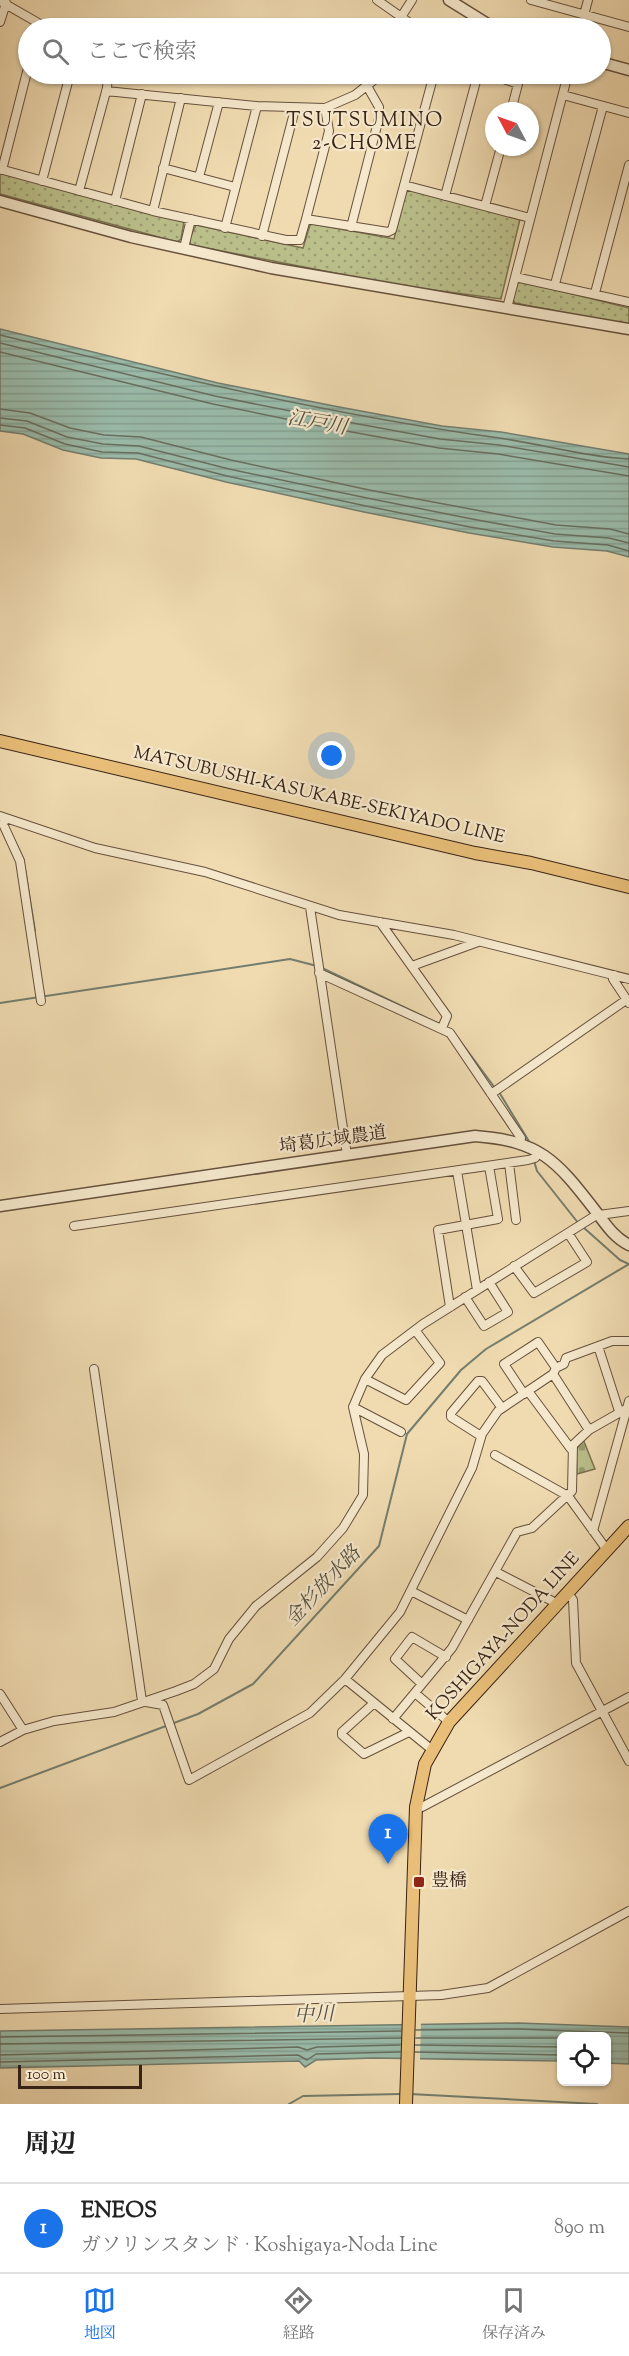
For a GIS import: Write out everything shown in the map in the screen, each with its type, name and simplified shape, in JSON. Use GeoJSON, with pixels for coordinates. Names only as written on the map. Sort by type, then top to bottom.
{"type":"FeatureCollection","features":[{"type":"Feature","properties":{"kind":"main road","name":"MATSUBUSHI-KASUKABE-SEKIYADO LINE"},"geometry":{"type":"LineString","coordinates":[[0,741],[475,853],[531,862],[629,886]]}},
{"type":"Feature","properties":{"kind":"main road","name":"KOSHIGAYA-NODA LINE"},"geometry":{"type":"LineString","coordinates":[[406,2101],[416,1807],[420,1778],[431,1749],[449,1722],[629,1526]]}},
{"type":"Feature","properties":{"kind":"street"},"geometry":{"type":"LineString","coordinates":[[377,0],[404,18]]}},
{"type":"Feature","properties":{"kind":"street"},"geometry":{"type":"LineString","coordinates":[[401,16],[412,0]]}},
{"type":"Feature","properties":{"kind":"street"},"geometry":{"type":"LineString","coordinates":[[449,0],[478,18]]}},
{"type":"Feature","properties":{"kind":"street"},"geometry":{"type":"LineString","coordinates":[[531,0],[597,18]]}},
{"type":"Feature","properties":{"kind":"street"},"geometry":{"type":"LineString","coordinates":[[584,15],[588,0]]}},
{"type":"Feature","properties":{"kind":"street"},"geometry":{"type":"LineString","coordinates":[[0,22],[3,2],[29,18]]}},
{"type":"Feature","properties":{"kind":"street"},"geometry":{"type":"LineString","coordinates":[[611,21],[628,25]]}},
{"type":"Feature","properties":{"kind":"street"},"geometry":{"type":"LineString","coordinates":[[611,65],[629,70]]}},
{"type":"Feature","properties":{"kind":"street"},"geometry":{"type":"LineString","coordinates":[[24,84],[1,169],[153,212],[296,242],[300,240],[329,131],[325,108]]}},
{"type":"Feature","properties":{"kind":"street"},"geometry":{"type":"LineString","coordinates":[[42,181],[67,84]]}},
{"type":"Feature","properties":{"kind":"street"},"geometry":{"type":"LineString","coordinates":[[79,191],[107,84]]}},
{"type":"Feature","properties":{"kind":"street"},"geometry":{"type":"LineString","coordinates":[[106,91],[295,109],[325,108],[355,95],[369,84]]}},
{"type":"Feature","properties":{"kind":"street"},"geometry":{"type":"LineString","coordinates":[[306,219],[388,232],[392,230],[431,84]]}},
{"type":"Feature","properties":{"kind":"street"},"geometry":{"type":"LineString","coordinates":[[445,196],[475,84]]}},
{"type":"Feature","properties":{"kind":"street"},"geometry":{"type":"LineString","coordinates":[[513,102],[518,84]]}},
{"type":"Feature","properties":{"kind":"street"},"geometry":{"type":"LineString","coordinates":[[507,308],[565,84]]}},
{"type":"Feature","properties":{"kind":"street"},"geometry":{"type":"LineString","coordinates":[[351,227],[379,118],[379,107],[367,86]]}},
{"type":"Feature","properties":{"kind":"street"},"geometry":{"type":"LineString","coordinates":[[115,201],[142,94]]}},
{"type":"Feature","properties":{"kind":"street"},"geometry":{"type":"LineString","coordinates":[[562,95],[629,113]]}},
{"type":"Feature","properties":{"kind":"street"},"geometry":{"type":"LineString","coordinates":[[153,212],[181,98]]}},
{"type":"Feature","properties":{"kind":"street"},"geometry":{"type":"LineString","coordinates":[[199,177],[219,102]]}},
{"type":"Feature","properties":{"kind":"street"},"geometry":{"type":"LineString","coordinates":[[225,228],[257,106]]}},
{"type":"Feature","properties":{"kind":"street"},"geometry":{"type":"LineString","coordinates":[[555,284],[603,106]]}},
{"type":"Feature","properties":{"kind":"street"},"geometry":{"type":"LineString","coordinates":[[262,236],[295,109]]}},
{"type":"Feature","properties":{"kind":"street"},"geometry":{"type":"LineString","coordinates":[[485,206],[499,156]]}},
{"type":"Feature","properties":{"kind":"street"},"geometry":{"type":"LineString","coordinates":[[596,293],[629,165]]}},
{"type":"Feature","properties":{"kind":"street"},"geometry":{"type":"LineString","coordinates":[[163,168],[235,187]]}},
{"type":"Feature","properties":{"kind":"street"},"geometry":{"type":"LineString","coordinates":[[404,185],[530,218]]}},
{"type":"Feature","properties":{"kind":"street"},"geometry":{"type":"LineString","coordinates":[[0,201],[184,248],[294,272],[629,329]]}},
{"type":"Feature","properties":{"kind":"street"},"geometry":{"type":"LineString","coordinates":[[184,248],[191,219]]}},
{"type":"Feature","properties":{"kind":"street"},"geometry":{"type":"LineString","coordinates":[[515,277],[629,302]]}},
{"type":"Feature","properties":{"kind":"street"},"geometry":{"type":"LineString","coordinates":[[40,997],[20,861],[3,824],[3,817],[95,848],[205,872],[310,907],[419,928],[629,979]]}},
{"type":"Feature","properties":{"kind":"street"},"geometry":{"type":"LineString","coordinates":[[310,907],[347,1155]]}},
{"type":"Feature","properties":{"kind":"street"},"geometry":{"type":"LineString","coordinates":[[380,922],[447,1016],[443,1025]]}},
{"type":"Feature","properties":{"kind":"street"},"geometry":{"type":"LineString","coordinates":[[412,966],[478,942]]}},
{"type":"Feature","properties":{"kind":"street"},"geometry":{"type":"LineString","coordinates":[[319,972],[443,1025],[521,1138],[520,1143]]}},
{"type":"Feature","properties":{"kind":"street"},"geometry":{"type":"LineString","coordinates":[[491,1094],[628,1002],[613,979],[614,975]]}},
{"type":"Feature","properties":{"kind":"street","name":"埼葛広域農道"},"geometry":{"type":"LineString","coordinates":[[0,1206],[475,1136],[520,1143],[534,1157],[555,1161],[570,1176],[615,1235],[629,1245]]}},
{"type":"Feature","properties":{"kind":"street"},"geometry":{"type":"LineString","coordinates":[[74,1226],[457,1171],[534,1157]]}},
{"type":"Feature","properties":{"kind":"street"},"geometry":{"type":"LineString","coordinates":[[509,1163],[516,1220]]}},
{"type":"Feature","properties":{"kind":"street"},"geometry":{"type":"LineString","coordinates":[[450,1306],[438,1230],[498,1219],[489,1166]]}},
{"type":"Feature","properties":{"kind":"street"},"geometry":{"type":"LineString","coordinates":[[457,1171],[477,1290]]}},
{"type":"Feature","properties":{"kind":"street"},"geometry":{"type":"LineString","coordinates":[[0,1742],[23,1730],[54,1721],[114,1712],[194,1684],[214,1669],[229,1639],[256,1606],[317,1557],[343,1528],[363,1495],[364,1454],[353,1407],[365,1379],[382,1355],[450,1306],[598,1215],[629,1211]]}},
{"type":"Feature","properties":{"kind":"street"},"geometry":{"type":"LineString","coordinates":[[514,1266],[534,1293],[588,1262],[568,1233]]}},
{"type":"Feature","properties":{"kind":"street"},"geometry":{"type":"LineString","coordinates":[[465,1297],[484,1326],[508,1312],[489,1282]]}},
{"type":"Feature","properties":{"kind":"street"},"geometry":{"type":"LineString","coordinates":[[365,1379],[406,1400],[440,1363],[415,1330]]}},
{"type":"Feature","properties":{"kind":"street"},"geometry":{"type":"LineString","coordinates":[[142,1701],[163,1705],[189,1780],[310,1713],[345,1679],[390,1627],[411,1591],[472,1468],[481,1436],[502,1408],[564,1364],[566,1358],[612,1341],[629,1341]]}},
{"type":"Feature","properties":{"kind":"street"},"geometry":{"type":"LineString","coordinates":[[393,1719],[446,1657],[517,1532],[532,1528],[572,1491],[571,1449],[504,1364],[538,1342],[590,1430]]}},
{"type":"Feature","properties":{"kind":"street"},"geometry":{"type":"LineString","coordinates":[[593,1531],[625,1407],[598,1346]]}},
{"type":"Feature","properties":{"kind":"street"},"geometry":{"type":"LineString","coordinates":[[94,1369],[142,1701]]}},
{"type":"Feature","properties":{"kind":"street"},"geometry":{"type":"LineString","coordinates":[[481,1436],[451,1417],[451,1413],[478,1382],[482,1381],[502,1408]]}},
{"type":"Feature","properties":{"kind":"street"},"geometry":{"type":"LineString","coordinates":[[353,1407],[401,1432]]}},
{"type":"Feature","properties":{"kind":"street"},"geometry":{"type":"LineString","coordinates":[[571,1449],[590,1430],[625,1407]]}},
{"type":"Feature","properties":{"kind":"street"},"geometry":{"type":"LineString","coordinates":[[495,1455],[568,1496],[607,1550]]}},
{"type":"Feature","properties":{"kind":"street"},"geometry":{"type":"LineString","coordinates":[[496,1572],[558,1604]]}},
{"type":"Feature","properties":{"kind":"street"},"geometry":{"type":"LineString","coordinates":[[411,1591],[468,1620]]}},
{"type":"Feature","properties":{"kind":"street"},"geometry":{"type":"LineString","coordinates":[[568,1593],[573,1600],[576,1663],[629,1761]]}},
{"type":"Feature","properties":{"kind":"street"},"geometry":{"type":"LineString","coordinates":[[422,1684],[395,1659],[412,1637],[446,1657]]}},
{"type":"Feature","properties":{"kind":"street"},"geometry":{"type":"LineString","coordinates":[[345,1679],[431,1749]]}},
{"type":"Feature","properties":{"kind":"street"},"geometry":{"type":"LineString","coordinates":[[415,1693],[449,1722]]}},
{"type":"Feature","properties":{"kind":"street"},"geometry":{"type":"LineString","coordinates":[[0,1694],[23,1730]]}},
{"type":"Feature","properties":{"kind":"street"},"geometry":{"type":"LineString","coordinates":[[416,1807],[422,1807],[629,1697]]}},
{"type":"Feature","properties":{"kind":"street"},"geometry":{"type":"LineString","coordinates":[[374,1703],[342,1732],[342,1735],[364,1754],[409,1732]]}},
{"type":"Feature","properties":{"kind":"street"},"geometry":{"type":"LineString","coordinates":[[0,2009],[410,1997],[488,1988],[629,1911]]}},
{"type":"Feature","properties":{"kind":"green space"},"geometry":{"type":"Polygon","coordinates":[[[0,172],[184,222],[181,239],[177,242],[0,194],[0,172]]]}},
{"type":"Feature","properties":{"kind":"green space"},"geometry":{"type":"Polygon","coordinates":[[[411,190],[520,219],[501,299],[396,285],[191,245],[189,240],[196,225],[303,248],[310,225],[313,224],[394,239],[406,192],[411,190]]]}},
{"type":"Feature","properties":{"kind":"green space"},"geometry":{"type":"Polygon","coordinates":[[[521,281],[629,308],[629,325],[515,303],[513,300],[517,283],[521,281]]]}},
{"type":"Feature","properties":{"kind":"green space"},"geometry":{"type":"Polygon","coordinates":[[[583,1439],[595,1469],[577,1474],[576,1450],[583,1439]]]}},
{"type":"Feature","properties":{"kind":"water","name":"江戸川"},"geometry":{"type":"Polygon","coordinates":[[[0,329],[218,383],[442,426],[501,432],[629,454],[629,557],[607,551],[553,547],[469,533],[364,512],[226,482],[136,459],[101,458],[63,450],[23,434],[0,431],[0,329]]]}},
{"type":"Feature","properties":{"kind":"water"},"geometry":{"type":"Polygon","coordinates":[[[518,2023],[629,2027],[629,2064],[611,2063],[611,2032],[557,2032],[557,2061],[373,2058],[316,2060],[305,2067],[299,2061],[0,2068],[0,2031],[518,2023]]]}},
{"type":"Feature","properties":{"kind":"pier"},"geometry":{"type":"Polygon","coordinates":[[[421,2021],[420,2061],[404,2061],[405,2022],[421,2021]]]}},
{"type":"Feature","properties":{"kind":"waterway"},"geometry":{"type":"LineString","coordinates":[[11,833],[24,860]]}},
{"type":"Feature","properties":{"kind":"waterway"},"geometry":{"type":"LineString","coordinates":[[25,869],[35,931]]}},
{"type":"Feature","properties":{"kind":"waterway"},"geometry":{"type":"LineString","coordinates":[[0,1003],[290,959],[317,966]]}},
{"type":"Feature","properties":{"kind":"waterway"},"geometry":{"type":"LineString","coordinates":[[322,968],[452,1030],[495,1088]]}},
{"type":"Feature","properties":{"kind":"waterway"},"geometry":{"type":"LineString","coordinates":[[499,1092],[530,1143]]}},
{"type":"Feature","properties":{"kind":"waterway"},"geometry":{"type":"LineString","coordinates":[[534,1161],[537,1171],[579,1224]]}},
{"type":"Feature","properties":{"kind":"waterway"},"geometry":{"type":"LineString","coordinates":[[583,1227],[620,1260],[629,1264]]}},
{"type":"Feature","properties":{"kind":"waterway","name":"金杉放水路"},"geometry":{"type":"LineString","coordinates":[[0,1788],[198,1714],[253,1684],[379,1546],[407,1434],[461,1370],[486,1349],[629,1264]]}},
{"type":"Feature","properties":{"kind":"waterway"},"geometry":{"type":"LineString","coordinates":[[289,2104],[303,2096],[401,2094]]}},
{"type":"Feature","properties":{"kind":"waterway"},"geometry":{"type":"LineString","coordinates":[[410,2094],[597,2104]]}},
{"type":"Feature","properties":{"kind":"place","name":"ENEOS"},"geometry":{"type":"Point","coordinates":[388,1864]}},
{"type":"Feature","properties":{"kind":"place","name":"豊橋"},"geometry":{"type":"Point","coordinates":[419,1882]}},
{"type":"Feature","properties":{"kind":"district","name":"TSUTSUMINO 2-CHOME"},"geometry":{"type":"Point","coordinates":[365,132]}},
{"type":"Feature","properties":{"kind":"water label","name":"中川"},"geometry":{"type":"Point","coordinates":[314,2016]}}]}
